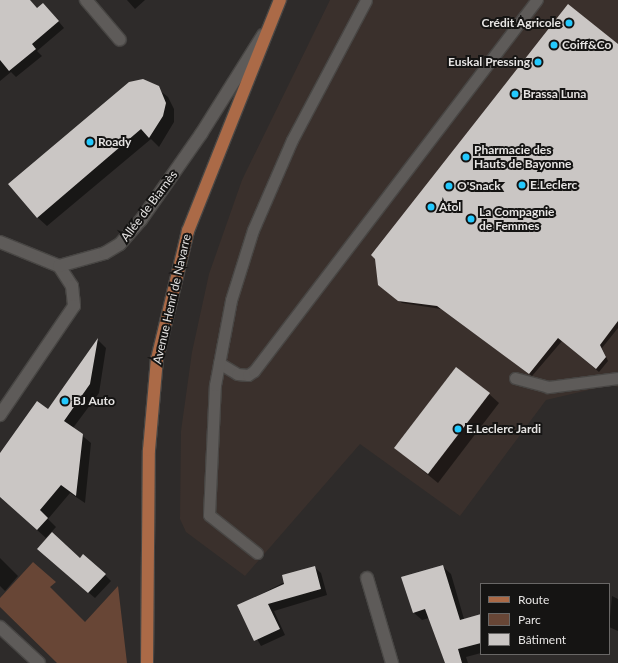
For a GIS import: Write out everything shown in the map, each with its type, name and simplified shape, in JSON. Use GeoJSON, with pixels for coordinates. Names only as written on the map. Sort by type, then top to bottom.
{"type":"FeatureCollection","features":[{"type":"Feature","properties":{"kind":"main road","name":"Avenue Henri de Navarre"},"geometry":{"type":"LineString","coordinates":[[147,663],[149,450],[156,359],[188,231],[280,0]]}},
{"type":"Feature","properties":{"kind":"street"},"geometry":{"type":"LineString","coordinates":[[86,0],[120,40]]}},
{"type":"Feature","properties":{"kind":"street","name":"Allée de Biarnès"},"geometry":{"type":"LineString","coordinates":[[59,266],[104,253],[120,244],[141,220],[270,24]]}},
{"type":"Feature","properties":{"kind":"street"},"geometry":{"type":"LineString","coordinates":[[0,242],[59,266],[72,286],[74,306],[0,415]]}},
{"type":"Feature","properties":{"kind":"street"},"geometry":{"type":"LineString","coordinates":[[367,578],[392,663]]}},
{"type":"Feature","properties":{"kind":"street"},"geometry":{"type":"LineString","coordinates":[[0,627],[39,663]]}},
{"type":"Feature","properties":{"kind":"lane"},"geometry":{"type":"LineString","coordinates":[[257,553],[209,515],[208,491],[219,363],[231,300],[253,230],[294,135],[366,0]]}},
{"type":"Feature","properties":{"kind":"lane"},"geometry":{"type":"LineString","coordinates":[[219,363],[237,374],[248,375],[254,371],[537,0]]}},
{"type":"Feature","properties":{"kind":"lane"},"geometry":{"type":"LineString","coordinates":[[515,378],[548,387],[618,378]]}},
{"type":"Feature","properties":{"kind":"shaded area"},"geometry":{"type":"Polygon","coordinates":[[[330,0],[618,0],[618,387],[610,385],[546,400],[460,516],[360,444],[245,576],[186,532],[180,519],[181,431],[192,352],[209,274],[242,180],[330,0]]]}},
{"type":"Feature","properties":{"kind":"green space"},"geometry":{"type":"Polygon","coordinates":[[[33,562],[56,582],[50,587],[85,622],[118,586],[127,663],[57,663],[0,607],[0,598],[33,562]]]}},
{"type":"Feature","properties":{"kind":"building"},"geometry":{"type":"Polygon","coordinates":[[[0,0],[30,0],[37,8],[43,3],[59,21],[32,44],[36,49],[9,71],[0,60],[0,0]]]}},
{"type":"Feature","properties":{"kind":"building","name":"E.Leclerc"},"geometry":{"type":"Polygon","coordinates":[[[568,4],[618,44],[618,321],[600,345],[606,357],[596,369],[558,338],[529,374],[437,306],[398,301],[378,285],[375,259],[371,255],[568,4]]]}},
{"type":"Feature","properties":{"kind":"building"},"geometry":{"type":"Polygon","coordinates":[[[143,79],[159,86],[166,103],[163,116],[149,138],[141,129],[37,218],[8,184],[129,82],[143,79]]]}},
{"type":"Feature","properties":{"kind":"building"},"geometry":{"type":"Polygon","coordinates":[[[98,338],[90,384],[64,421],[83,434],[76,496],[61,485],[40,510],[48,518],[37,530],[0,497],[0,453],[37,401],[48,409],[98,338]]]}},
{"type":"Feature","properties":{"kind":"building"},"geometry":{"type":"Polygon","coordinates":[[[456,367],[490,393],[428,474],[394,448],[456,367]]]}},
{"type":"Feature","properties":{"kind":"building"},"geometry":{"type":"Polygon","coordinates":[[[52,532],[80,558],[83,554],[106,574],[88,593],[37,549],[52,532]]]}},
{"type":"Feature","properties":{"kind":"building"},"geometry":{"type":"Polygon","coordinates":[[[443,565],[460,620],[480,614],[480,643],[458,649],[462,663],[445,663],[425,609],[413,613],[401,577],[443,565]]]}},
{"type":"Feature","properties":{"kind":"building"},"geometry":{"type":"Polygon","coordinates":[[[315,566],[321,589],[268,604],[280,629],[254,641],[237,605],[284,584],[282,575],[315,566]]]}},
{"type":"Feature","properties":{"kind":"place","name":"Crédit Agricole"},"geometry":{"type":"Point","coordinates":[569,23]}},
{"type":"Feature","properties":{"kind":"place","name":"Coiff&Co"},"geometry":{"type":"Point","coordinates":[554,45]}},
{"type":"Feature","properties":{"kind":"place","name":"Euskal Pressing"},"geometry":{"type":"Point","coordinates":[538,62]}},
{"type":"Feature","properties":{"kind":"place","name":"Brassa Luna"},"geometry":{"type":"Point","coordinates":[515,94]}},
{"type":"Feature","properties":{"kind":"place","name":"Roady"},"geometry":{"type":"Point","coordinates":[90,142]}},
{"type":"Feature","properties":{"kind":"place","name":"Pharmacie des Hauts de Bayonne"},"geometry":{"type":"Point","coordinates":[466,157]}},
{"type":"Feature","properties":{"kind":"place","name":"E.Leclerc"},"geometry":{"type":"Point","coordinates":[522,185]}},
{"type":"Feature","properties":{"kind":"place","name":"O'Snack"},"geometry":{"type":"Point","coordinates":[449,186]}},
{"type":"Feature","properties":{"kind":"place","name":"Atol"},"geometry":{"type":"Point","coordinates":[431,207]}},
{"type":"Feature","properties":{"kind":"place","name":"La Compagnie de Femmes"},"geometry":{"type":"Point","coordinates":[471,219]}},
{"type":"Feature","properties":{"kind":"place","name":"BJ Auto"},"geometry":{"type":"Point","coordinates":[65,401]}},
{"type":"Feature","properties":{"kind":"place","name":"E.Leclerc Jardi"},"geometry":{"type":"Point","coordinates":[458,429]}}]}
